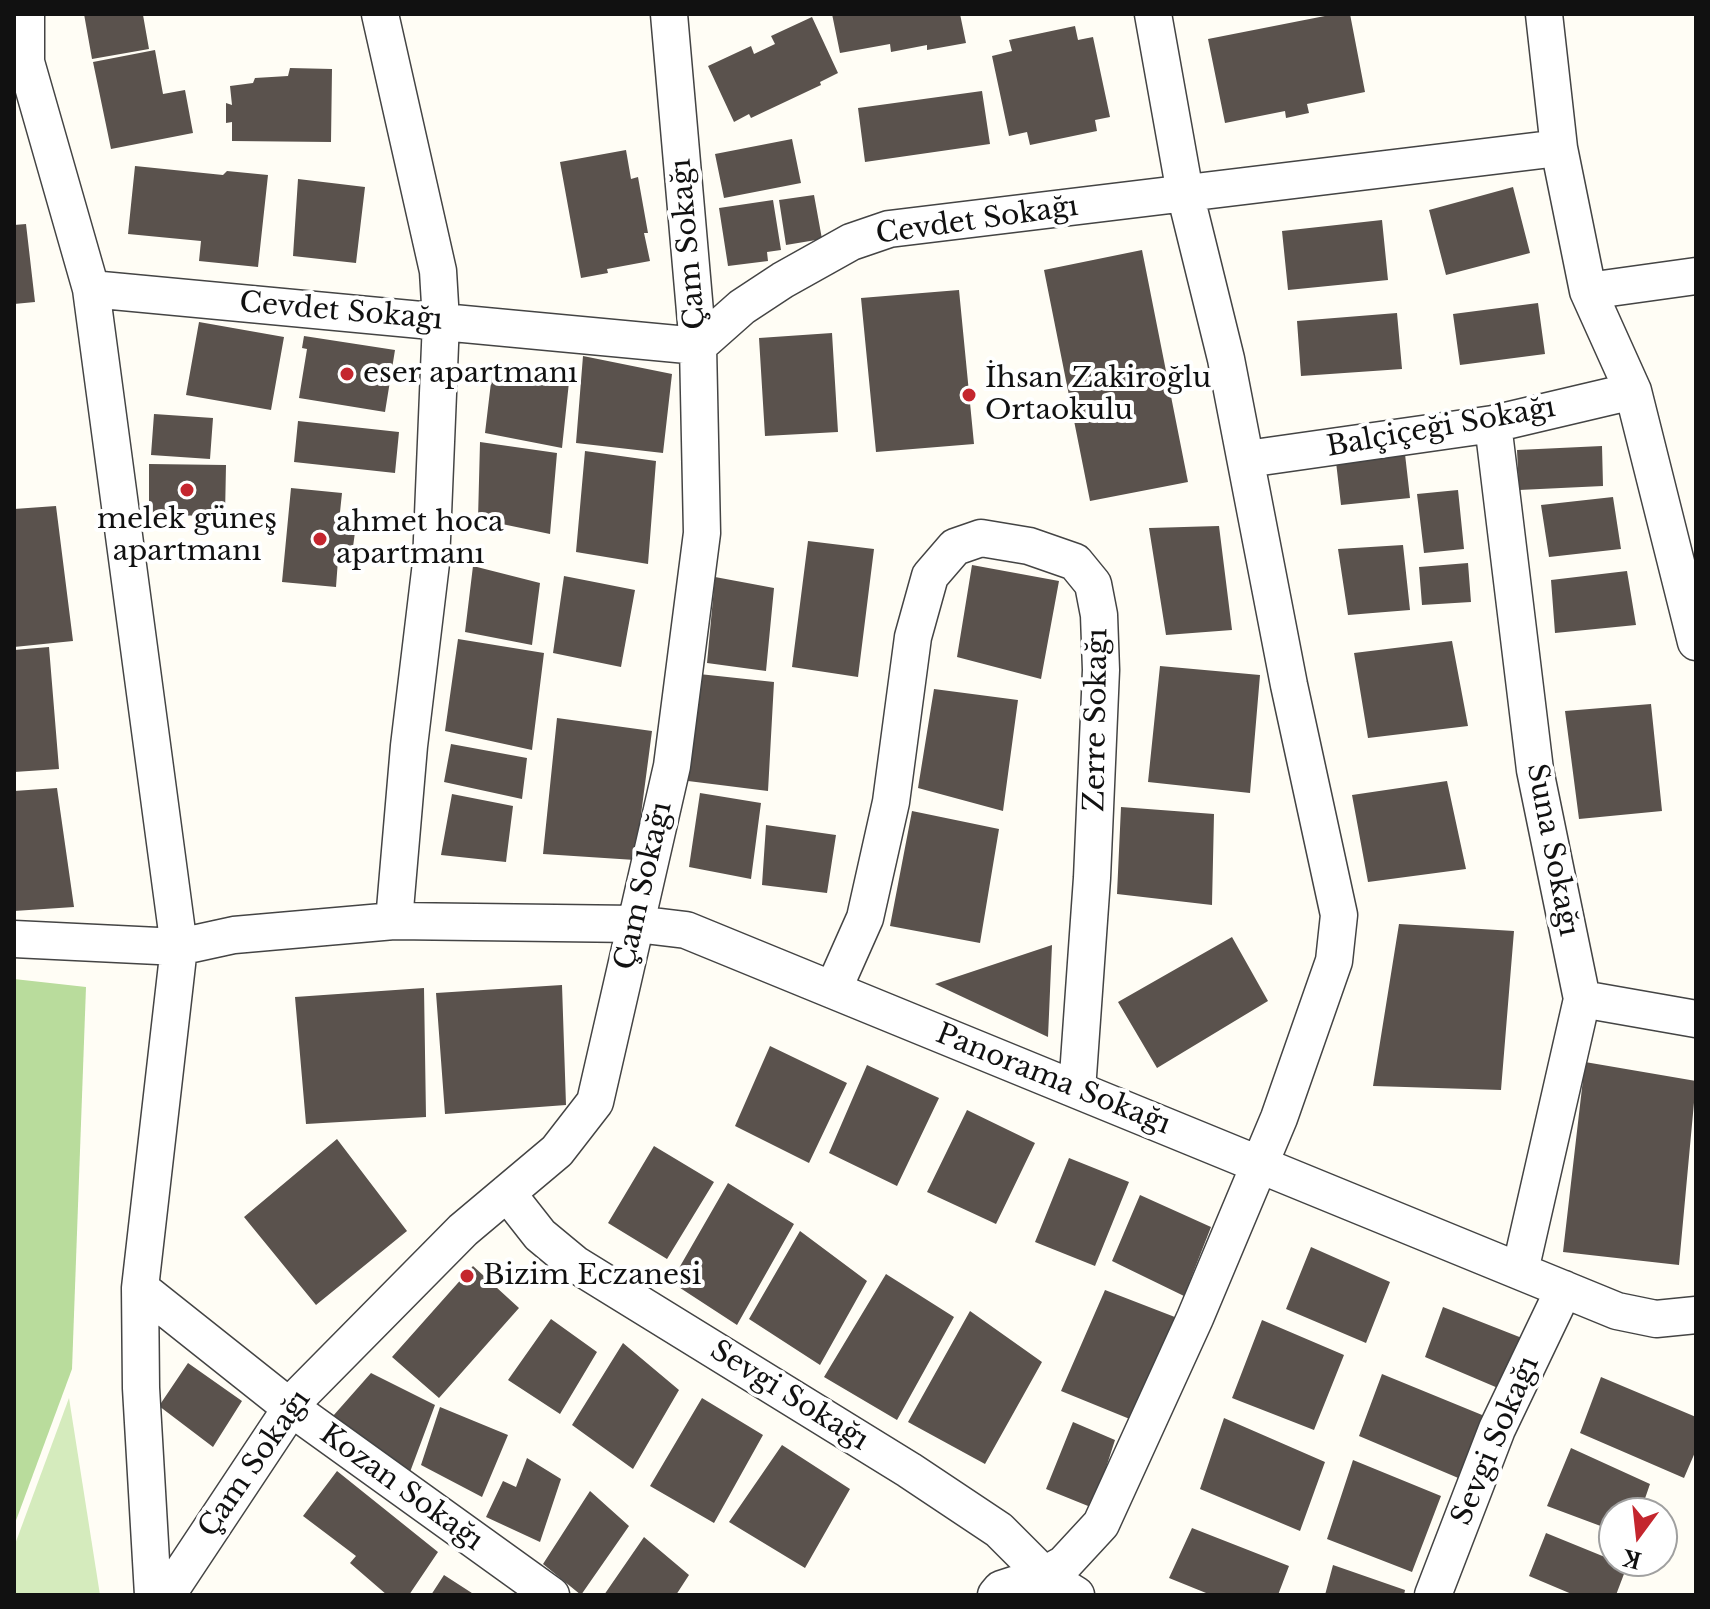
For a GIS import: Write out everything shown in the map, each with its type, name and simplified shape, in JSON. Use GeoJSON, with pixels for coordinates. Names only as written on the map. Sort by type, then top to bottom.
{"type":"FeatureCollection","features":[{"type":"Feature","properties":{"kind":"street"},"geometry":{"type":"LineString","coordinates":[[26,14],[20,62],[91,289],[179,947],[140,1288],[141,1388],[153,1595]]}},
{"type":"Feature","properties":{"kind":"street"},"geometry":{"type":"LineString","coordinates":[[380,14],[438,271],[441,321],[431,563],[409,746],[394,921]]}},
{"type":"Feature","properties":{"kind":"street","name":"Çam Sokağı"},"geometry":{"type":"LineString","coordinates":[[167,1595],[299,1396],[463,1230],[557,1151],[595,1102],[672,766],[702,533],[698,346],[670,14]]}},
{"type":"Feature","properties":{"kind":"street"},"geometry":{"type":"LineString","coordinates":[[996,1595],[1001,1589],[1044,1575],[1064,1564],[1101,1524],[1195,1318],[1279,1118],[1334,961],[1339,915],[1289,685],[1226,359],[1185,193],[1153,14]]}},
{"type":"Feature","properties":{"kind":"street"},"geometry":{"type":"LineString","coordinates":[[1544,14],[1559,148],[1588,291],[1633,391],[1696,642]]}},
{"type":"Feature","properties":{"kind":"street","name":"Cevdet Sokağı"},"geometry":{"type":"LineString","coordinates":[[91,289],[698,346],[742,307],[783,280],[851,242],[889,229],[1559,148]]}},
{"type":"Feature","properties":{"kind":"street"},"geometry":{"type":"LineString","coordinates":[[1588,291],[1696,276]]}},
{"type":"Feature","properties":{"kind":"street","name":"Balçiçeği Sokağı"},"geometry":{"type":"LineString","coordinates":[[1247,459],[1493,424],[1633,391]]}},
{"type":"Feature","properties":{"kind":"street","name":"Suna Sokağı"},"geometry":{"type":"LineString","coordinates":[[1493,424],[1535,770],[1582,999],[1520,1271]]}},
{"type":"Feature","properties":{"kind":"street","name":"Zerre Sokağı"},"geometry":{"type":"LineString","coordinates":[[833,990],[865,918],[891,802],[913,637],[930,576],[955,547],[981,538],[1029,546],[1075,562],[1093,584],[1099,615],[1101,670],[1092,878],[1077,1090]]}},
{"type":"Feature","properties":{"kind":"street","name":"Panorama Sokağı"},"geometry":{"type":"LineString","coordinates":[[14,939],[179,947],[234,935],[394,921],[636,924],[686,930],[1617,1311],[1656,1319],[1696,1315]]}},
{"type":"Feature","properties":{"kind":"street"},"geometry":{"type":"LineString","coordinates":[[1582,999],[1696,1019]]}},
{"type":"Feature","properties":{"kind":"street","name":"Sevgi Sokağı"},"geometry":{"type":"LineString","coordinates":[[507,1193],[540,1235],[575,1264],[922,1479],[999,1530],[1044,1575],[1076,1595]]}},
{"type":"Feature","properties":{"kind":"street","name":"Kozan Sokağı"},"geometry":{"type":"LineString","coordinates":[[140,1288],[291,1408],[551,1595]]}},
{"type":"Feature","properties":{"kind":"street","name":"Sevgi Sokağı"},"geometry":{"type":"LineString","coordinates":[[1433,1595],[1497,1429],[1564,1289]]}},
{"type":"Feature","properties":{"kind":"green space"},"geometry":{"type":"Polygon","coordinates":[[[14,979],[86,987],[72,1369],[14,1526],[14,979]]]}},
{"type":"Feature","properties":{"kind":"green space"},"geometry":{"type":"Polygon","coordinates":[[[69,1398],[100,1595],[14,1595],[14,1547],[69,1398]]]}},
{"type":"Feature","properties":{"kind":"building"},"geometry":{"type":"Polygon","coordinates":[[[84,14],[143,15],[149,49],[92,59],[84,14]]]}},
{"type":"Feature","properties":{"kind":"building"},"geometry":{"type":"Polygon","coordinates":[[[832,14],[960,14],[966,43],[927,50],[927,45],[891,52],[890,44],[840,53],[832,14]]]}},
{"type":"Feature","properties":{"kind":"building"},"geometry":{"type":"Polygon","coordinates":[[[1335,14],[1350,14],[1365,92],[1307,104],[1309,113],[1286,118],[1285,111],[1225,123],[1208,39],[1335,14]]]}},
{"type":"Feature","properties":{"kind":"building"},"geometry":{"type":"Polygon","coordinates":[[[812,17],[838,73],[820,82],[821,85],[751,118],[749,114],[734,122],[708,66],[751,46],[754,54],[775,44],[771,36],[812,17]]]}},
{"type":"Feature","properties":{"kind":"building"},"geometry":{"type":"Polygon","coordinates":[[[1075,26],[1078,40],[1093,37],[1110,117],[1095,120],[1097,131],[1030,145],[1027,132],[1009,136],[992,56],[1012,51],[1009,40],[1075,26]]]}},
{"type":"Feature","properties":{"kind":"building"},"geometry":{"type":"Polygon","coordinates":[[[155,50],[163,94],[185,90],[193,133],[111,149],[93,62],[155,50]]]}},
{"type":"Feature","properties":{"kind":"building"},"geometry":{"type":"Polygon","coordinates":[[[290,68],[332,69],[331,142],[232,141],[232,122],[226,123],[226,103],[232,105],[230,86],[253,83],[255,78],[288,76],[290,68]]]}},
{"type":"Feature","properties":{"kind":"building"},"geometry":{"type":"Polygon","coordinates":[[[982,91],[990,144],[865,162],[858,108],[982,91]]]}},
{"type":"Feature","properties":{"kind":"building"},"geometry":{"type":"Polygon","coordinates":[[[792,139],[801,183],[724,198],[715,154],[792,139]]]}},
{"type":"Feature","properties":{"kind":"building"},"geometry":{"type":"Polygon","coordinates":[[[626,150],[631,179],[638,177],[650,261],[607,269],[608,273],[581,278],[560,162],[626,150]]]}},
{"type":"Feature","properties":{"kind":"building"},"geometry":{"type":"Polygon","coordinates":[[[135,166],[223,175],[227,171],[268,175],[258,267],[199,261],[201,241],[128,234],[135,166]]]}},
{"type":"Feature","properties":{"kind":"building"},"geometry":{"type":"Polygon","coordinates":[[[298,179],[365,187],[356,263],[293,256],[298,179]]]}},
{"type":"Feature","properties":{"kind":"building"},"geometry":{"type":"Polygon","coordinates":[[[1513,187],[1530,253],[1446,275],[1429,210],[1513,187]]]}},
{"type":"Feature","properties":{"kind":"building"},"geometry":{"type":"Polygon","coordinates":[[[814,195],[822,239],[786,245],[779,200],[814,195]]]}},
{"type":"Feature","properties":{"kind":"building"},"geometry":{"type":"Polygon","coordinates":[[[773,200],[781,250],[767,252],[768,261],[728,266],[719,208],[773,200]]]}},
{"type":"Feature","properties":{"kind":"building"},"geometry":{"type":"Polygon","coordinates":[[[1382,220],[1388,280],[1288,290],[1282,231],[1382,220]]]}},
{"type":"Feature","properties":{"kind":"building"},"geometry":{"type":"Polygon","coordinates":[[[26,224],[35,302],[14,304],[14,225],[26,224]]]}},
{"type":"Feature","properties":{"kind":"building"},"geometry":{"type":"Polygon","coordinates":[[[1142,250],[1188,482],[1090,501],[1044,270],[1142,250]]]}},
{"type":"Feature","properties":{"kind":"building"},"geometry":{"type":"Polygon","coordinates":[[[959,290],[974,444],[876,452],[861,298],[959,290]]]}},
{"type":"Feature","properties":{"kind":"building"},"geometry":{"type":"Polygon","coordinates":[[[1538,303],[1545,354],[1460,365],[1453,314],[1538,303]]]}},
{"type":"Feature","properties":{"kind":"building"},"geometry":{"type":"Polygon","coordinates":[[[1397,313],[1402,369],[1301,376],[1297,321],[1397,313]]]}},
{"type":"Feature","properties":{"kind":"building"},"geometry":{"type":"Polygon","coordinates":[[[199,322],[284,337],[271,410],[186,395],[199,322]]]}},
{"type":"Feature","properties":{"kind":"building"},"geometry":{"type":"Polygon","coordinates":[[[832,333],[838,432],[765,436],[759,338],[832,333]]]}},
{"type":"Feature","properties":{"kind":"building","name":"eser apartmanı"},"geometry":{"type":"Polygon","coordinates":[[[304,336],[395,350],[385,412],[299,398],[307,349],[302,348],[304,336]]]}},
{"type":"Feature","properties":{"kind":"building"},"geometry":{"type":"Polygon","coordinates":[[[583,356],[672,374],[663,453],[576,443],[583,356]]]}},
{"type":"Feature","properties":{"kind":"building"},"geometry":{"type":"Polygon","coordinates":[[[492,374],[569,382],[562,448],[485,433],[492,374]]]}},
{"type":"Feature","properties":{"kind":"building"},"geometry":{"type":"Polygon","coordinates":[[[154,414],[213,418],[210,459],[151,455],[154,414]]]}},
{"type":"Feature","properties":{"kind":"building"},"geometry":{"type":"Polygon","coordinates":[[[298,421],[399,432],[395,473],[294,462],[298,421]]]}},
{"type":"Feature","properties":{"kind":"building"},"geometry":{"type":"Polygon","coordinates":[[[480,442],[557,453],[550,534],[478,519],[480,442]]]}},
{"type":"Feature","properties":{"kind":"building"},"geometry":{"type":"Polygon","coordinates":[[[1602,446],[1603,486],[1519,490],[1517,450],[1602,446]]]}},
{"type":"Feature","properties":{"kind":"building"},"geometry":{"type":"Polygon","coordinates":[[[585,451],[656,461],[648,564],[576,552],[585,451]]]}},
{"type":"Feature","properties":{"kind":"building"},"geometry":{"type":"Polygon","coordinates":[[[1405,454],[1410,498],[1341,505],[1336,462],[1405,454]]]}},
{"type":"Feature","properties":{"kind":"building","name":"melek güneş apartmanı"},"geometry":{"type":"Polygon","coordinates":[[[149,464],[226,465],[225,516],[149,515],[149,464]]]}},
{"type":"Feature","properties":{"kind":"building","name":"ahmet hoca apartmanı"},"geometry":{"type":"Polygon","coordinates":[[[291,488],[342,493],[338,531],[355,532],[353,547],[339,546],[336,587],[282,582],[291,488]]]}},
{"type":"Feature","properties":{"kind":"building"},"geometry":{"type":"Polygon","coordinates":[[[1458,490],[1464,549],[1424,553],[1417,494],[1458,490]]]}},
{"type":"Feature","properties":{"kind":"building"},"geometry":{"type":"Polygon","coordinates":[[[1613,497],[1621,549],[1549,557],[1541,505],[1613,497]]]}},
{"type":"Feature","properties":{"kind":"building"},"geometry":{"type":"Polygon","coordinates":[[[56,506],[73,641],[14,647],[14,509],[56,506]]]}},
{"type":"Feature","properties":{"kind":"building"},"geometry":{"type":"Polygon","coordinates":[[[1219,526],[1232,630],[1166,635],[1149,528],[1219,526]]]}},
{"type":"Feature","properties":{"kind":"building"},"geometry":{"type":"Polygon","coordinates":[[[808,541],[874,549],[858,677],[792,667],[808,541]]]}},
{"type":"Feature","properties":{"kind":"building"},"geometry":{"type":"Polygon","coordinates":[[[1403,545],[1410,610],[1348,615],[1338,549],[1403,545]]]}},
{"type":"Feature","properties":{"kind":"building"},"geometry":{"type":"Polygon","coordinates":[[[1468,563],[1471,602],[1422,605],[1419,567],[1468,563]]]}},
{"type":"Feature","properties":{"kind":"building"},"geometry":{"type":"Polygon","coordinates":[[[972,565],[1059,581],[1041,679],[957,657],[972,565]]]}},
{"type":"Feature","properties":{"kind":"building"},"geometry":{"type":"Polygon","coordinates":[[[473,566],[540,583],[532,645],[465,632],[473,566]]]}},
{"type":"Feature","properties":{"kind":"building"},"geometry":{"type":"Polygon","coordinates":[[[1627,571],[1636,625],[1555,633],[1551,580],[1627,571]]]}},
{"type":"Feature","properties":{"kind":"building"},"geometry":{"type":"Polygon","coordinates":[[[564,576],[635,590],[621,667],[553,653],[564,576]]]}},
{"type":"Feature","properties":{"kind":"building"},"geometry":{"type":"Polygon","coordinates":[[[715,577],[774,588],[766,671],[707,663],[715,577]]]}},
{"type":"Feature","properties":{"kind":"building"},"geometry":{"type":"Polygon","coordinates":[[[458,639],[544,653],[532,750],[445,731],[458,639]]]}},
{"type":"Feature","properties":{"kind":"building"},"geometry":{"type":"Polygon","coordinates":[[[1452,641],[1468,726],[1368,738],[1354,653],[1452,641]]]}},
{"type":"Feature","properties":{"kind":"building"},"geometry":{"type":"Polygon","coordinates":[[[49,647],[59,769],[14,772],[14,650],[49,647]]]}},
{"type":"Feature","properties":{"kind":"building"},"geometry":{"type":"Polygon","coordinates":[[[1160,666],[1260,675],[1250,793],[1148,782],[1160,666]]]}},
{"type":"Feature","properties":{"kind":"building"},"geometry":{"type":"Polygon","coordinates":[[[699,674],[774,682],[768,791],[688,781],[699,674]]]}},
{"type":"Feature","properties":{"kind":"building"},"geometry":{"type":"Polygon","coordinates":[[[934,689],[1018,700],[1003,811],[918,788],[934,689]]]}},
{"type":"Feature","properties":{"kind":"building"},"geometry":{"type":"Polygon","coordinates":[[[1651,704],[1662,811],[1579,819],[1565,711],[1651,704]]]}},
{"type":"Feature","properties":{"kind":"building"},"geometry":{"type":"Polygon","coordinates":[[[557,718],[652,731],[635,860],[543,854],[557,718]]]}},
{"type":"Feature","properties":{"kind":"building"},"geometry":{"type":"Polygon","coordinates":[[[451,744],[527,758],[522,799],[444,782],[451,744]]]}},
{"type":"Feature","properties":{"kind":"building"},"geometry":{"type":"Polygon","coordinates":[[[1447,781],[1466,869],[1368,882],[1352,795],[1447,781]]]}},
{"type":"Feature","properties":{"kind":"building"},"geometry":{"type":"Polygon","coordinates":[[[57,788],[74,907],[14,911],[14,791],[57,788]]]}},
{"type":"Feature","properties":{"kind":"building"},"geometry":{"type":"Polygon","coordinates":[[[700,793],[761,803],[751,879],[689,867],[700,793]]]}},
{"type":"Feature","properties":{"kind":"building"},"geometry":{"type":"Polygon","coordinates":[[[452,794],[513,806],[506,862],[441,855],[452,794]]]}},
{"type":"Feature","properties":{"kind":"building"},"geometry":{"type":"Polygon","coordinates":[[[1121,807],[1214,814],[1212,905],[1117,894],[1121,807]]]}},
{"type":"Feature","properties":{"kind":"building"},"geometry":{"type":"Polygon","coordinates":[[[912,811],[999,829],[980,943],[890,926],[912,811]]]}},
{"type":"Feature","properties":{"kind":"building"},"geometry":{"type":"Polygon","coordinates":[[[766,825],[836,835],[827,893],[762,885],[766,825]]]}},
{"type":"Feature","properties":{"kind":"building"},"geometry":{"type":"Polygon","coordinates":[[[1399,924],[1514,931],[1501,1090],[1373,1086],[1399,924]]]}},
{"type":"Feature","properties":{"kind":"building"},"geometry":{"type":"Polygon","coordinates":[[[1232,937],[1268,1001],[1157,1068],[1118,1002],[1232,937]]]}},
{"type":"Feature","properties":{"kind":"building"},"geometry":{"type":"Polygon","coordinates":[[[1052,945],[1048,1037],[935,984],[1052,945]]]}},
{"type":"Feature","properties":{"kind":"building"},"geometry":{"type":"Polygon","coordinates":[[[562,985],[566,1105],[445,1114],[436,993],[562,985]]]}},
{"type":"Feature","properties":{"kind":"building"},"geometry":{"type":"Polygon","coordinates":[[[424,988],[426,1117],[306,1124],[295,997],[424,988]]]}},
{"type":"Feature","properties":{"kind":"building"},"geometry":{"type":"Polygon","coordinates":[[[770,1046],[847,1083],[809,1163],[735,1126],[770,1046]]]}},
{"type":"Feature","properties":{"kind":"building"},"geometry":{"type":"Polygon","coordinates":[[[1585,1062],[1696,1081],[1679,1265],[1563,1252],[1585,1062]]]}},
{"type":"Feature","properties":{"kind":"building"},"geometry":{"type":"Polygon","coordinates":[[[867,1065],[939,1098],[897,1186],[829,1153],[867,1065]]]}},
{"type":"Feature","properties":{"kind":"building"},"geometry":{"type":"Polygon","coordinates":[[[967,1110],[1035,1143],[996,1224],[927,1192],[967,1110]]]}},
{"type":"Feature","properties":{"kind":"building"},"geometry":{"type":"Polygon","coordinates":[[[337,1139],[407,1231],[316,1305],[244,1217],[337,1139]]]}},
{"type":"Feature","properties":{"kind":"building"},"geometry":{"type":"Polygon","coordinates":[[[654,1146],[714,1182],[667,1259],[608,1223],[654,1146]]]}},
{"type":"Feature","properties":{"kind":"building"},"geometry":{"type":"Polygon","coordinates":[[[1069,1158],[1129,1182],[1095,1266],[1035,1242],[1069,1158]]]}},
{"type":"Feature","properties":{"kind":"building"},"geometry":{"type":"Polygon","coordinates":[[[728,1183],[794,1224],[737,1325],[671,1282],[728,1183]]]}},
{"type":"Feature","properties":{"kind":"building"},"geometry":{"type":"Polygon","coordinates":[[[1140,1195],[1211,1227],[1184,1296],[1112,1261],[1140,1195]]]}},
{"type":"Feature","properties":{"kind":"building"},"geometry":{"type":"Polygon","coordinates":[[[800,1231],[867,1281],[820,1365],[749,1319],[800,1231]]]}},
{"type":"Feature","properties":{"kind":"building"},"geometry":{"type":"Polygon","coordinates":[[[1311,1247],[1390,1282],[1366,1343],[1286,1309],[1311,1247]]]}},
{"type":"Feature","properties":{"kind":"building"},"geometry":{"type":"Polygon","coordinates":[[[473,1266],[519,1308],[439,1398],[392,1357],[473,1266]]]}},
{"type":"Feature","properties":{"kind":"building"},"geometry":{"type":"Polygon","coordinates":[[[886,1274],[954,1317],[897,1420],[824,1377],[886,1274]]]}},
{"type":"Feature","properties":{"kind":"building"},"geometry":{"type":"Polygon","coordinates":[[[1105,1290],[1180,1319],[1142,1424],[1061,1391],[1105,1290]]]}},
{"type":"Feature","properties":{"kind":"building"},"geometry":{"type":"Polygon","coordinates":[[[1443,1307],[1522,1338],[1505,1391],[1425,1357],[1443,1307]]]}},
{"type":"Feature","properties":{"kind":"building"},"geometry":{"type":"Polygon","coordinates":[[[970,1311],[1042,1362],[985,1464],[908,1422],[970,1311]]]}},
{"type":"Feature","properties":{"kind":"building"},"geometry":{"type":"Polygon","coordinates":[[[551,1319],[597,1352],[560,1414],[508,1380],[551,1319]]]}},
{"type":"Feature","properties":{"kind":"building"},"geometry":{"type":"Polygon","coordinates":[[[1262,1320],[1344,1355],[1314,1430],[1232,1398],[1262,1320]]]}},
{"type":"Feature","properties":{"kind":"building"},"geometry":{"type":"Polygon","coordinates":[[[623,1343],[679,1390],[633,1469],[572,1425],[623,1343]]]}},
{"type":"Feature","properties":{"kind":"building"},"geometry":{"type":"Polygon","coordinates":[[[188,1363],[242,1401],[213,1447],[159,1406],[188,1363]]]}},
{"type":"Feature","properties":{"kind":"building"},"geometry":{"type":"Polygon","coordinates":[[[371,1373],[435,1405],[410,1472],[333,1416],[371,1373]]]}},
{"type":"Feature","properties":{"kind":"building"},"geometry":{"type":"Polygon","coordinates":[[[1382,1374],[1487,1417],[1463,1480],[1359,1436],[1382,1374]]]}},
{"type":"Feature","properties":{"kind":"building"},"geometry":{"type":"Polygon","coordinates":[[[1601,1377],[1696,1417],[1696,1450],[1684,1478],[1580,1433],[1601,1377]]]}},
{"type":"Feature","properties":{"kind":"building"},"geometry":{"type":"Polygon","coordinates":[[[702,1398],[763,1435],[714,1523],[650,1486],[702,1398]]]}},
{"type":"Feature","properties":{"kind":"building"},"geometry":{"type":"Polygon","coordinates":[[[440,1407],[508,1435],[482,1497],[421,1465],[440,1407]]]}},
{"type":"Feature","properties":{"kind":"building"},"geometry":{"type":"Polygon","coordinates":[[[1224,1418],[1325,1462],[1300,1531],[1200,1489],[1224,1418]]]}},
{"type":"Feature","properties":{"kind":"building"},"geometry":{"type":"Polygon","coordinates":[[[1073,1422],[1115,1440],[1093,1508],[1046,1489],[1073,1422]]]}},
{"type":"Feature","properties":{"kind":"building"},"geometry":{"type":"Polygon","coordinates":[[[782,1445],[850,1489],[805,1568],[729,1522],[782,1445]]]}},
{"type":"Feature","properties":{"kind":"building"},"geometry":{"type":"Polygon","coordinates":[[[1571,1448],[1650,1484],[1646,1497],[1598,1497],[1598,1525],[1547,1506],[1571,1448]]]}},
{"type":"Feature","properties":{"kind":"building"},"geometry":{"type":"Polygon","coordinates":[[[527,1458],[561,1479],[540,1542],[486,1517],[503,1481],[516,1487],[527,1458]]]}},
{"type":"Feature","properties":{"kind":"building"},"geometry":{"type":"Polygon","coordinates":[[[1353,1460],[1441,1496],[1412,1572],[1327,1539],[1353,1460]]]}},
{"type":"Feature","properties":{"kind":"building"},"geometry":{"type":"Polygon","coordinates":[[[337,1471],[438,1552],[409,1595],[387,1595],[350,1563],[356,1556],[303,1516],[337,1471]]]}},
{"type":"Feature","properties":{"kind":"building"},"geometry":{"type":"Polygon","coordinates":[[[590,1491],[629,1526],[581,1595],[543,1564],[590,1491]]]}},
{"type":"Feature","properties":{"kind":"building"},"geometry":{"type":"Polygon","coordinates":[[[1192,1528],[1289,1566],[1278,1595],[1211,1595],[1169,1578],[1192,1528]]]}},
{"type":"Feature","properties":{"kind":"building"},"geometry":{"type":"Polygon","coordinates":[[[1546,1533],[1598,1554],[1598,1577],[1623,1577],[1616,1595],[1574,1595],[1529,1576],[1546,1533]]]}},
{"type":"Feature","properties":{"kind":"building"},"geometry":{"type":"Polygon","coordinates":[[[644,1537],[689,1575],[676,1595],[604,1595],[644,1537]]]}},
{"type":"Feature","properties":{"kind":"building"},"geometry":{"type":"Polygon","coordinates":[[[1333,1565],[1405,1590],[1404,1595],[1325,1595],[1333,1565]]]}},
{"type":"Feature","properties":{"kind":"building"},"geometry":{"type":"Polygon","coordinates":[[[444,1575],[475,1595],[431,1595],[444,1575]]]}},
{"type":"Feature","properties":{"kind":"place","name":"eser apartmanı"},"geometry":{"type":"Point","coordinates":[347,374]}},
{"type":"Feature","properties":{"kind":"place","name":"İhsan Zakiroğlu Ortaokulu"},"geometry":{"type":"Point","coordinates":[969,395]}},
{"type":"Feature","properties":{"kind":"place","name":"melek güneş apartmanı"},"geometry":{"type":"Point","coordinates":[187,490]}},
{"type":"Feature","properties":{"kind":"place","name":"ahmet hoca apartmanı"},"geometry":{"type":"Point","coordinates":[320,539]}},
{"type":"Feature","properties":{"kind":"place","name":"Bizim Eczanesi"},"geometry":{"type":"Point","coordinates":[467,1276]}}]}
